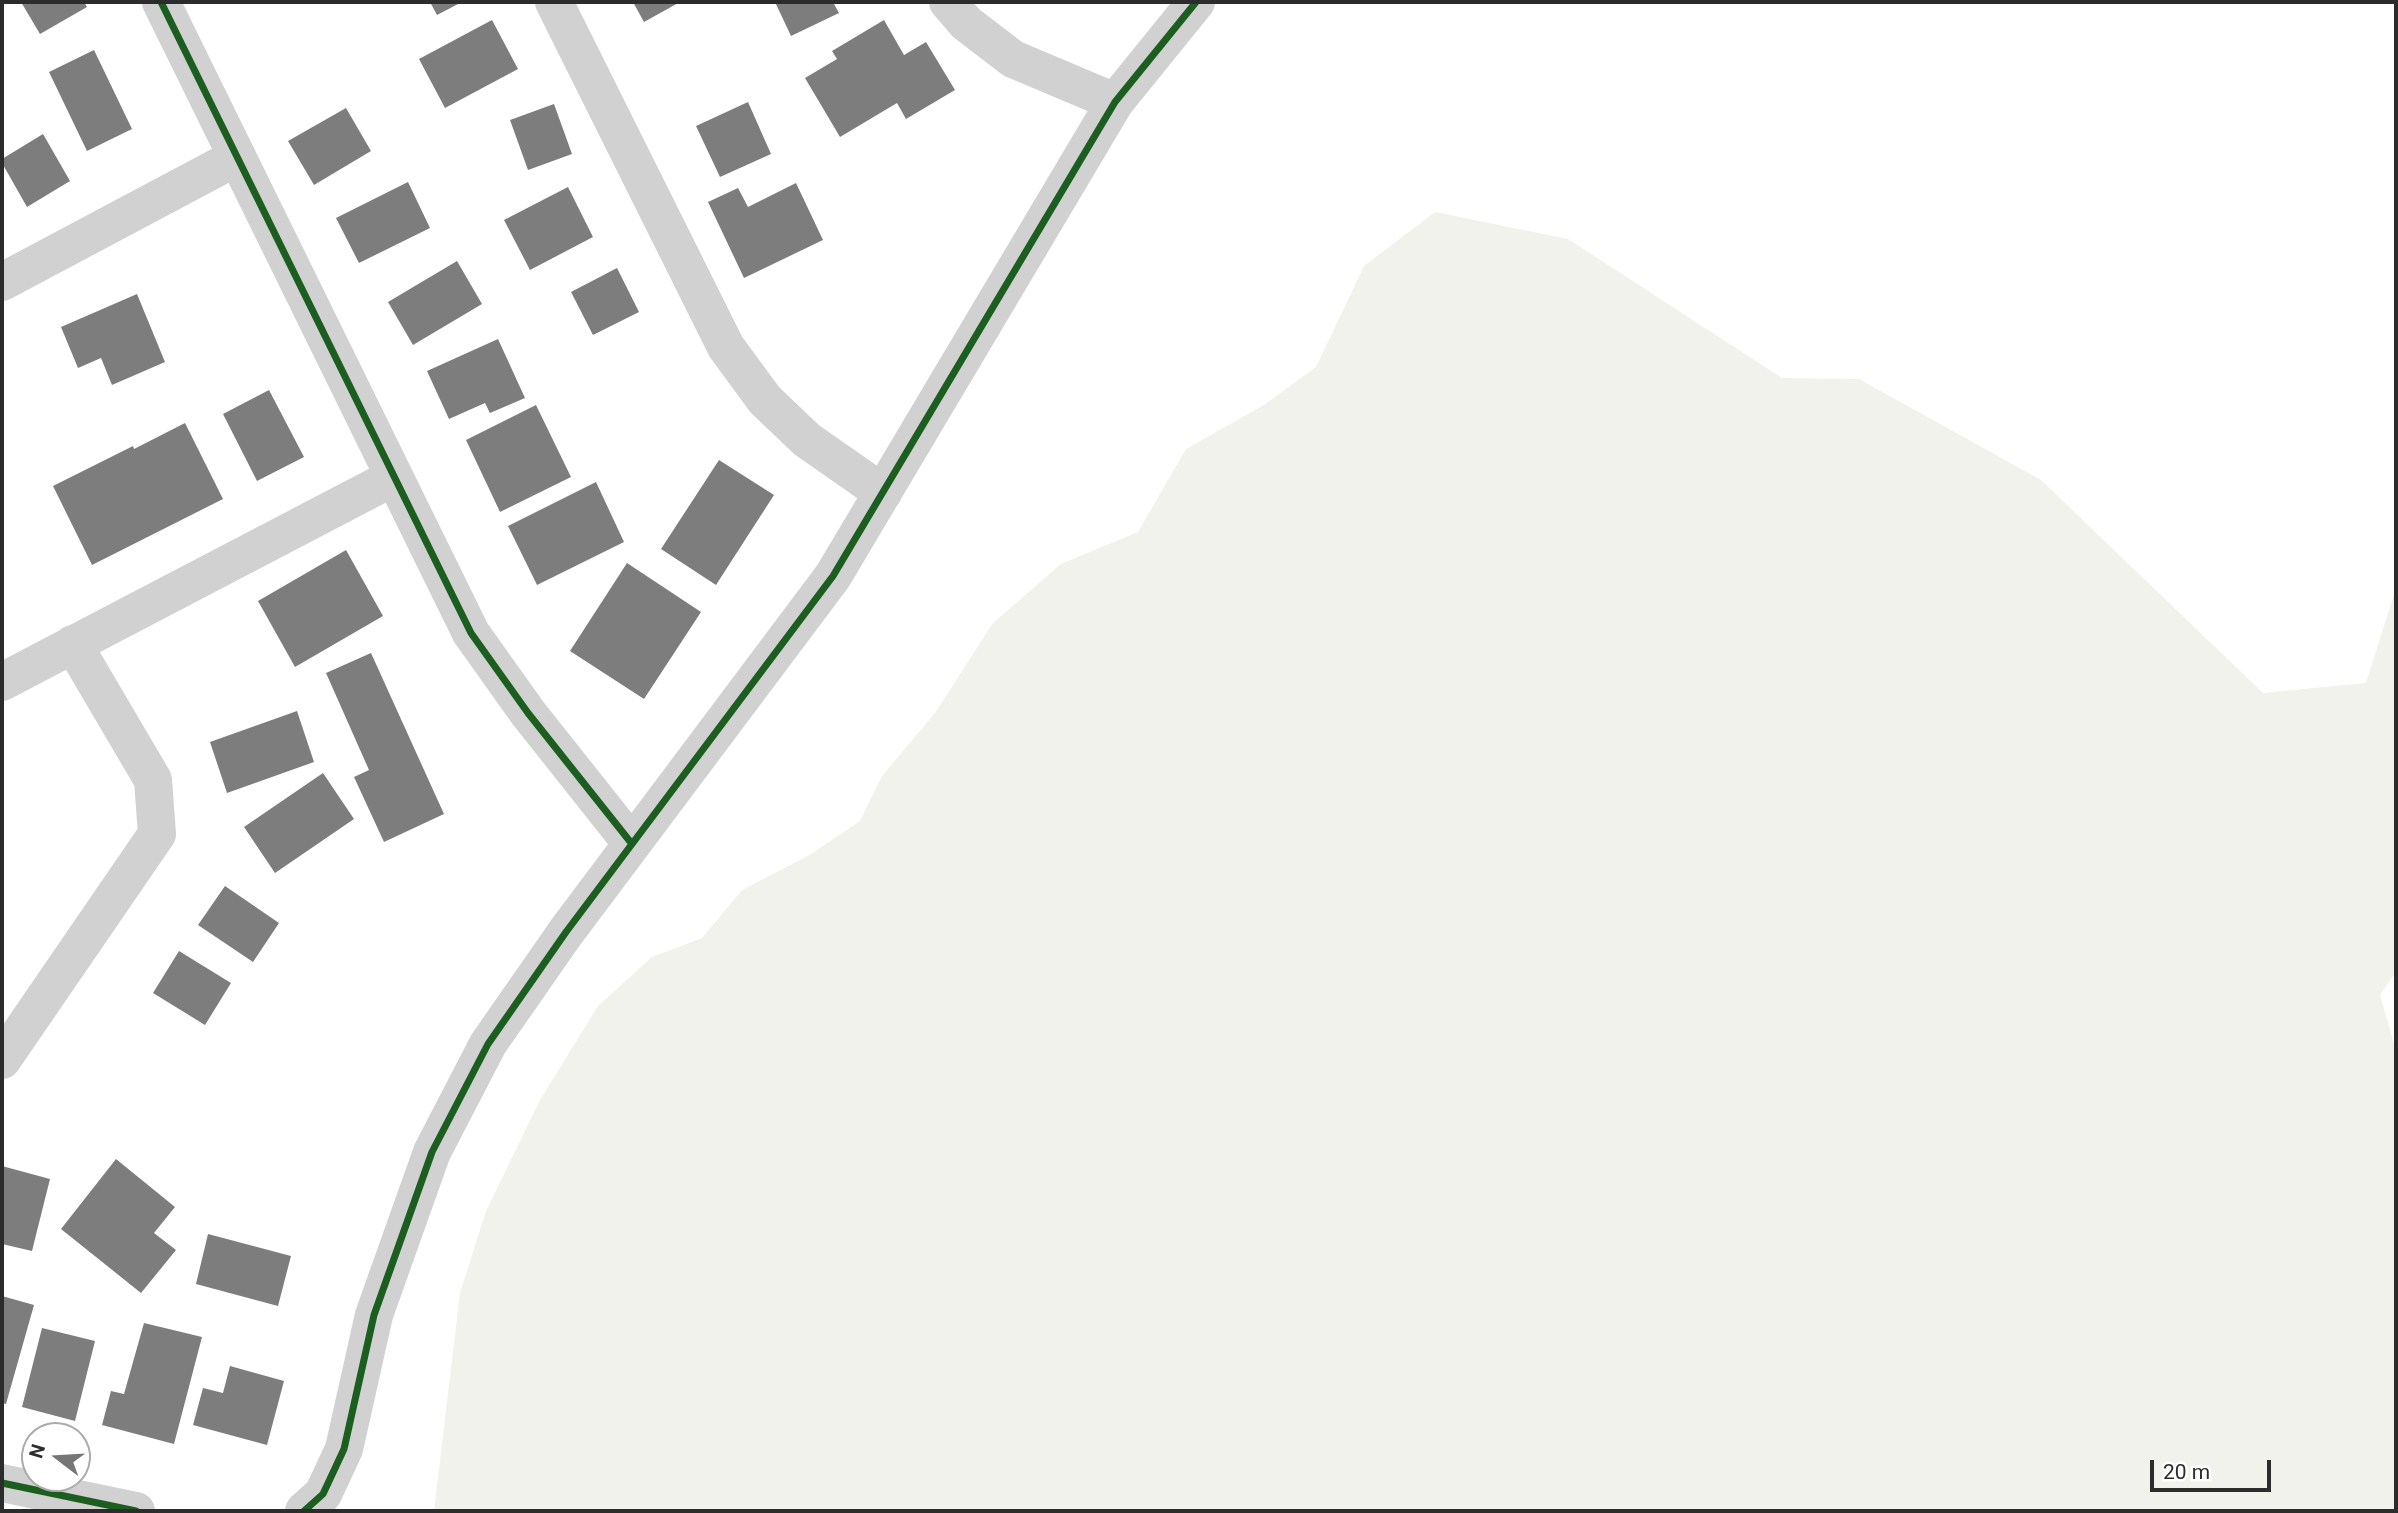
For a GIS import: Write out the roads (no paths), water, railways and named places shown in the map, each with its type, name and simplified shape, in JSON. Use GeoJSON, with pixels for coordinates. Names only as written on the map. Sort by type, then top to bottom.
{"type":"FeatureCollection","features":[{"type":"Feature","properties":{"kind":"street"},"geometry":{"type":"LineString","coordinates":[[161,2],[471,633],[528,713],[632,845]]}},
{"type":"Feature","properties":{"kind":"street"},"geometry":{"type":"LineString","coordinates":[[554,2],[726,347],[765,400],[807,440],[883,493]]}},
{"type":"Feature","properties":{"kind":"street"},"geometry":{"type":"LineString","coordinates":[[948,2],[966,23],[1013,59],[1115,102]]}},
{"type":"Feature","properties":{"kind":"street"},"geometry":{"type":"LineString","coordinates":[[304,1511],[323,1494],[344,1449],[374,1315],[432,1152],[488,1044],[566,932],[833,576],[1115,102],[1196,2]]}},
{"type":"Feature","properties":{"kind":"street"},"geometry":{"type":"LineString","coordinates":[[2,282],[237,157]]}},
{"type":"Feature","properties":{"kind":"street"},"geometry":{"type":"LineString","coordinates":[[2,682],[394,477]]}},
{"type":"Feature","properties":{"kind":"street"},"geometry":{"type":"LineString","coordinates":[[2,1060],[157,834],[153,780],[73,644]]}},
{"type":"Feature","properties":{"kind":"street"},"geometry":{"type":"LineString","coordinates":[[2,1483],[136,1511]]}}]}
